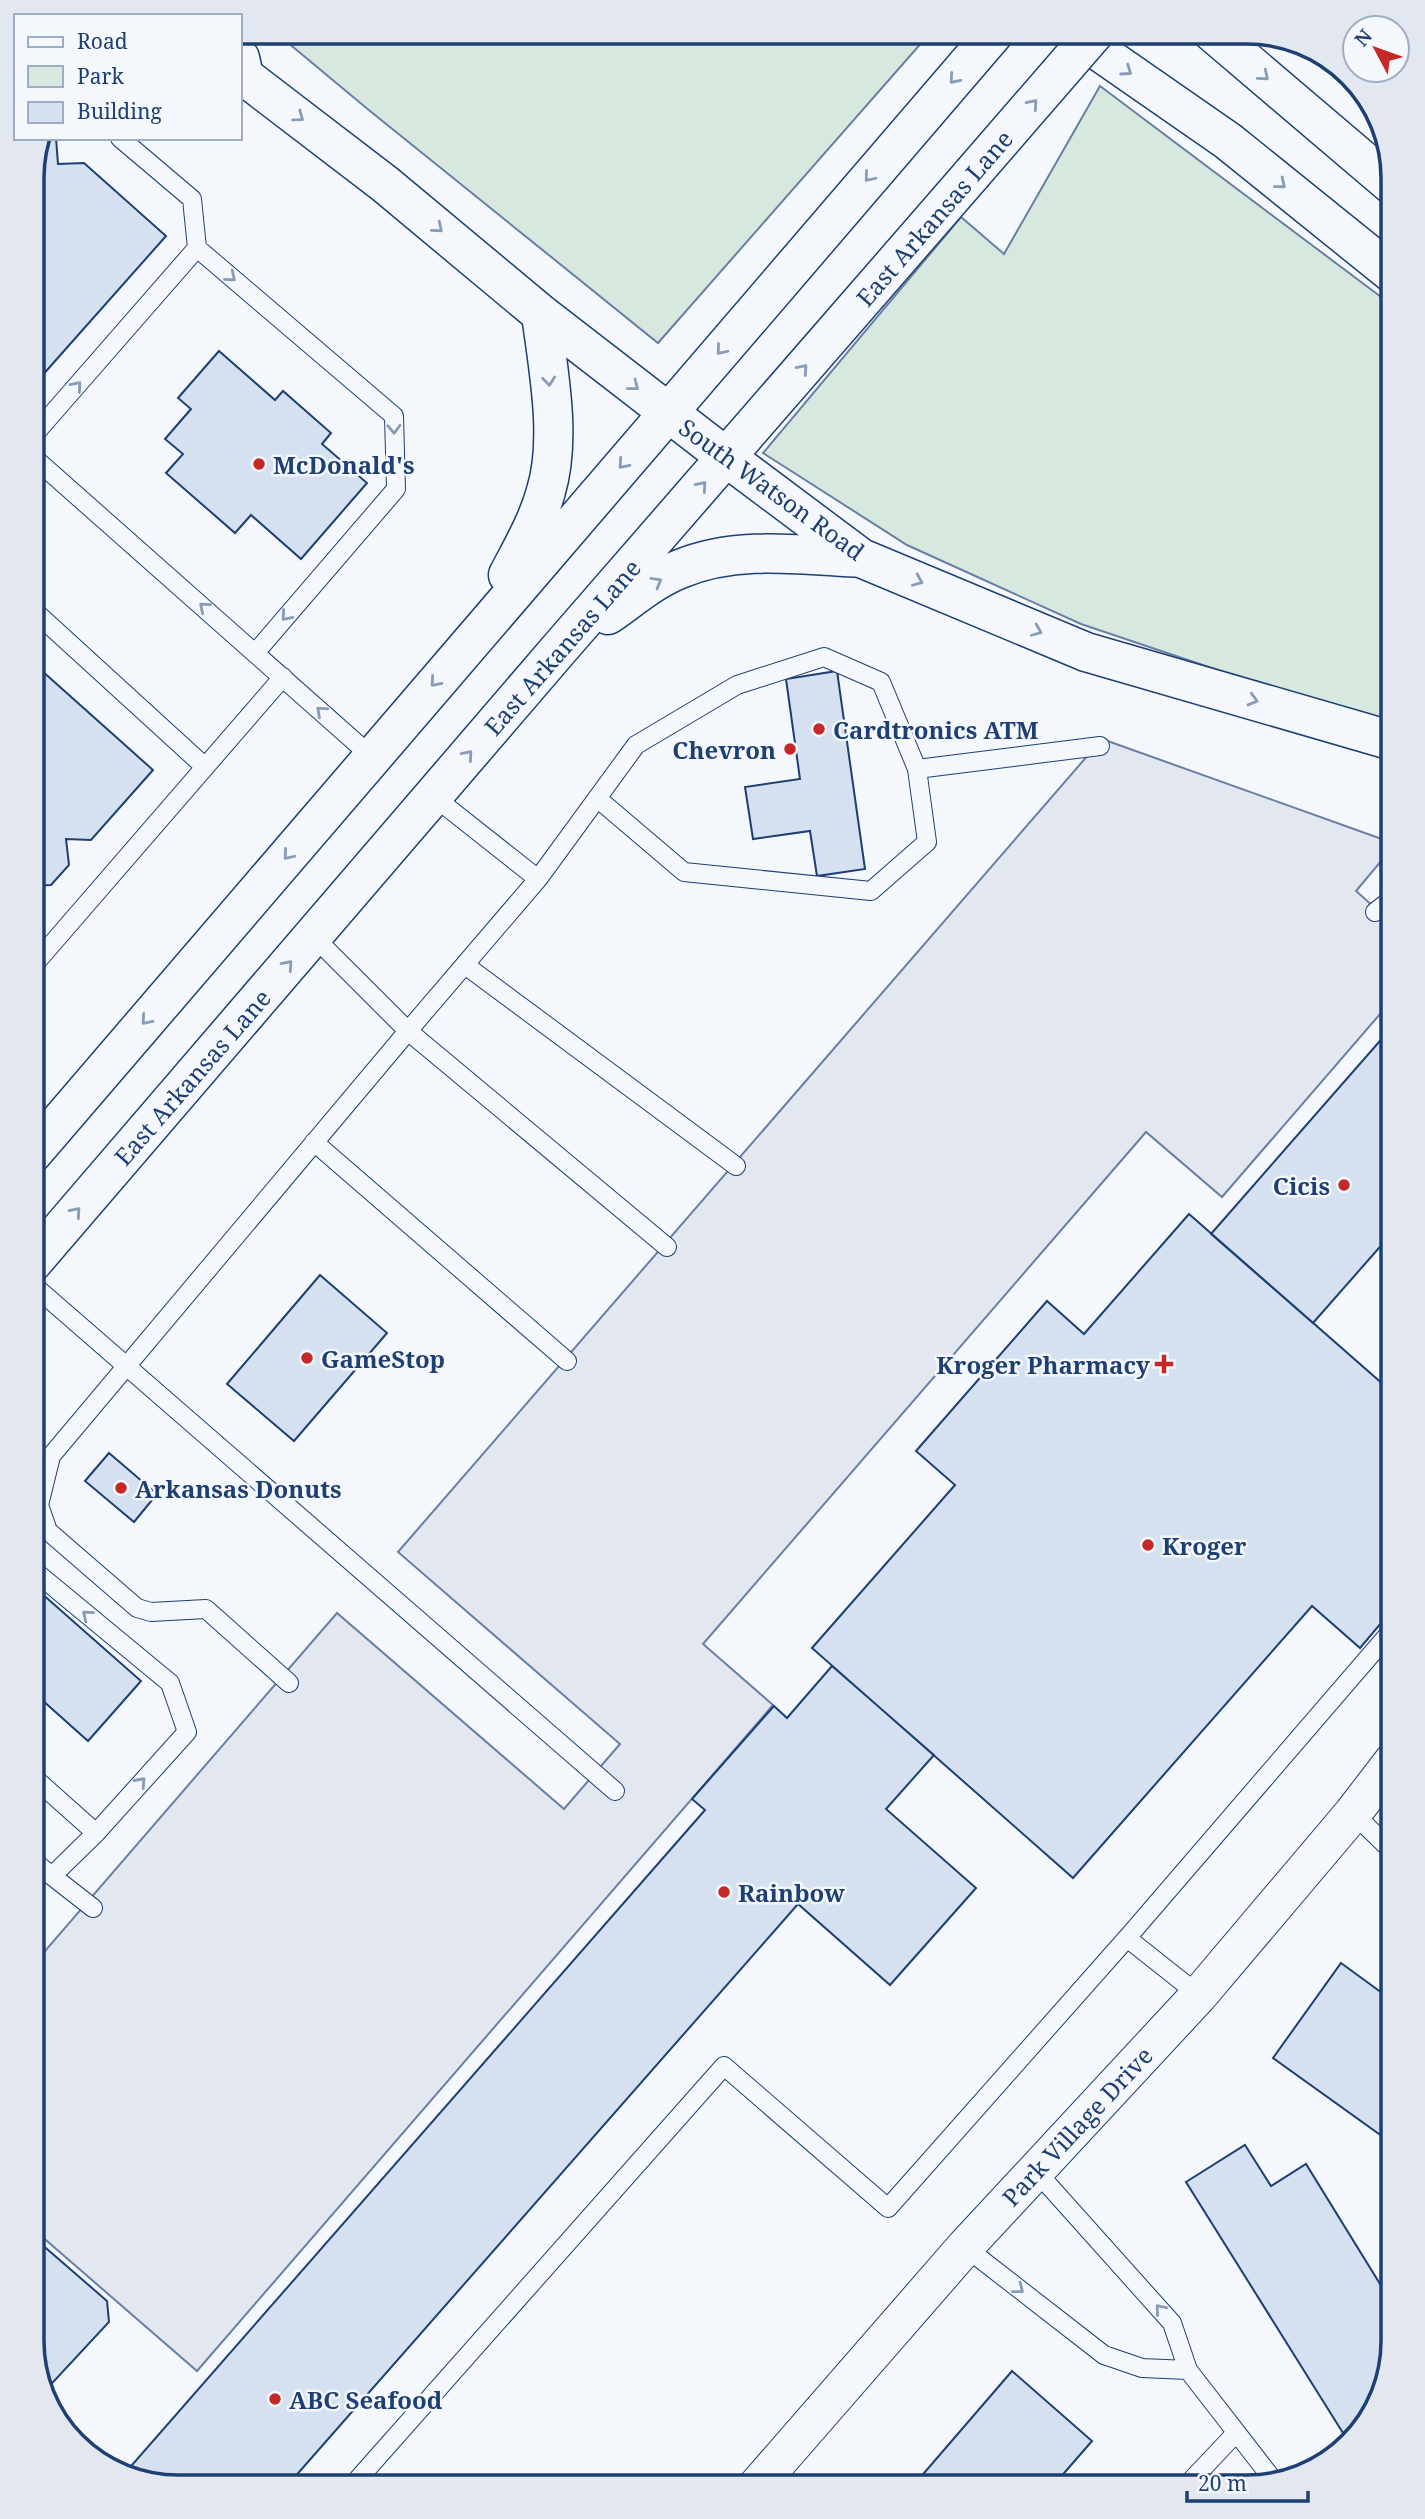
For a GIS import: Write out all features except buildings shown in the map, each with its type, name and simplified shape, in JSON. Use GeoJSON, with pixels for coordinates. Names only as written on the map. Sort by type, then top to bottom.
{"type":"FeatureCollection","features":[{"type":"Feature","properties":{"kind":"main road"},"geometry":{"type":"LineString","coordinates":[[44,1140],[985,44]]}},
{"type":"Feature","properties":{"kind":"main road","name":"East Arkansas Lane"},"geometry":{"type":"LineString","coordinates":[[44,1250],[1085,44]]}},
{"type":"Feature","properties":{"kind":"main road"},"geometry":{"type":"LineString","coordinates":[[1088,44],[1228,141],[1381,264]]}},
{"type":"Feature","properties":{"kind":"main road"},"geometry":{"type":"LineString","coordinates":[[1226,44],[1381,175]]}},
{"type":"Feature","properties":{"kind":"main road","name":"South Watson Road"},"geometry":{"type":"LineString","coordinates":[[242,70],[541,314],[861,558],[1086,652],[1381,737]]}},
{"type":"Feature","properties":{"kind":"main road"},"geometry":{"type":"LineString","coordinates":[[480,630],[529,535],[547,490],[552,422],[541,314]]}},
{"type":"Feature","properties":{"kind":"main road"},"geometry":{"type":"LineString","coordinates":[[561,648],[679,569],[713,558],[758,553],[861,558]]}},
{"type":"Feature","properties":{"kind":"street","name":"Park Village Drive"},"geometry":{"type":"LineString","coordinates":[[766,2475],[965,2247],[1199,1996],[1381,1777]]}},
{"type":"Feature","properties":{"kind":"lane"},"geometry":{"type":"LineString","coordinates":[[122,140],[192,199],[197,248],[394,416],[396,489],[256,652]]}},
{"type":"Feature","properties":{"kind":"lane"},"geometry":{"type":"LineString","coordinates":[[44,424],[197,248]]}},
{"type":"Feature","properties":{"kind":"lane"},"geometry":{"type":"LineString","coordinates":[[44,466],[371,756]]}},
{"type":"Feature","properties":{"kind":"lane"},"geometry":{"type":"LineString","coordinates":[[44,620],[205,767]]}},
{"type":"Feature","properties":{"kind":"lane"},"geometry":{"type":"LineString","coordinates":[[44,1485],[51,1456],[125,1365],[538,880],[597,798],[636,745],[737,685],[824,657],[881,682],[917,769],[927,842],[871,891],[684,872],[597,798]]}},
{"type":"Feature","properties":{"kind":"lane"},"geometry":{"type":"LineString","coordinates":[[44,953],[283,677]]}},
{"type":"Feature","properties":{"kind":"lane"},"geometry":{"type":"LineString","coordinates":[[917,769],[1100,746]]}},
{"type":"Feature","properties":{"kind":"lane"},"geometry":{"type":"LineString","coordinates":[[433,796],[538,880]]}},
{"type":"Feature","properties":{"kind":"lane"},"geometry":{"type":"LineString","coordinates":[[1375,912],[1381,908]]}},
{"type":"Feature","properties":{"kind":"lane"},"geometry":{"type":"LineString","coordinates":[[313,936],[408,1031],[667,1247]]}},
{"type":"Feature","properties":{"kind":"lane"},"geometry":{"type":"LineString","coordinates":[[465,965],[736,1166]]}},
{"type":"Feature","properties":{"kind":"lane"},"geometry":{"type":"LineString","coordinates":[[314,1142],[567,1362]]}},
{"type":"Feature","properties":{"kind":"lane"},"geometry":{"type":"LineString","coordinates":[[44,1294],[615,1791]]}},
{"type":"Feature","properties":{"kind":"lane"},"geometry":{"type":"LineString","coordinates":[[44,1519],[48,1531],[138,1608],[151,1612],[206,1609],[289,1683]]}},
{"type":"Feature","properties":{"kind":"lane"},"geometry":{"type":"LineString","coordinates":[[44,1579],[170,1683],[187,1732],[96,1833],[52,1876]]}},
{"type":"Feature","properties":{"kind":"lane"},"geometry":{"type":"LineString","coordinates":[[362,2475],[724,2066],[887,2208],[1127,1938],[1381,1644]]}},
{"type":"Feature","properties":{"kind":"lane"},"geometry":{"type":"LineString","coordinates":[[44,1787],[96,1833]]}},
{"type":"Feature","properties":{"kind":"lane"},"geometry":{"type":"LineString","coordinates":[[1353,1813],[1381,1840]]}},
{"type":"Feature","properties":{"kind":"lane"},"geometry":{"type":"LineString","coordinates":[[44,1870],[93,1908]]}},
{"type":"Feature","properties":{"kind":"lane"},"geometry":{"type":"LineString","coordinates":[[1127,1938],[1199,1996]]}},
{"type":"Feature","properties":{"kind":"lane"},"geometry":{"type":"LineString","coordinates":[[1035,2170],[1172,2323],[1188,2370],[1268,2474]]}},
{"type":"Feature","properties":{"kind":"lane"},"geometry":{"type":"LineString","coordinates":[[965,2247],[1104,2355],[1142,2368],[1188,2370]]}},
{"type":"Feature","properties":{"kind":"lane"},"geometry":{"type":"LineString","coordinates":[[1196,2475],[1236,2433]]}},
{"type":"Feature","properties":{"kind":"green space"},"geometry":{"type":"Polygon","coordinates":[[[289,44],[920,44],[658,343],[289,44]]]}},
{"type":"Feature","properties":{"kind":"green space"},"geometry":{"type":"Polygon","coordinates":[[[1100,86],[1381,297],[1381,718],[1286,693],[1081,624],[907,545],[763,453],[961,217],[1004,254],[1100,86]]]}},
{"type":"Feature","properties":{"kind":"shaded area"},"geometry":{"type":"Polygon","coordinates":[[[1102,739],[1381,839],[1381,861],[1356,891],[1381,913],[1381,1013],[1222,1197],[1146,1132],[703,1644],[773,1705],[197,2371],[44,2238],[44,1952],[337,1613],[564,1809],[620,1744],[398,1552],[1102,739]]]}},
{"type":"Feature","properties":{"kind":"place","name":"McDonald's"},"geometry":{"type":"Point","coordinates":[259,464]}},
{"type":"Feature","properties":{"kind":"place","name":"Cardtronics ATM"},"geometry":{"type":"Point","coordinates":[819,729]}},
{"type":"Feature","properties":{"kind":"place","name":"Chevron"},"geometry":{"type":"Point","coordinates":[790,749]}},
{"type":"Feature","properties":{"kind":"place","name":"Cicis"},"geometry":{"type":"Point","coordinates":[1344,1185]}},
{"type":"Feature","properties":{"kind":"place","name":"GameStop"},"geometry":{"type":"Point","coordinates":[307,1358]}},
{"type":"Feature","properties":{"kind":"place","name":"Kroger Pharmacy"},"geometry":{"type":"Point","coordinates":[1164,1364]}},
{"type":"Feature","properties":{"kind":"place","name":"Arkansas Donuts"},"geometry":{"type":"Point","coordinates":[121,1488]}},
{"type":"Feature","properties":{"kind":"place","name":"Kroger"},"geometry":{"type":"Point","coordinates":[1148,1545]}},
{"type":"Feature","properties":{"kind":"place","name":"Rainbow"},"geometry":{"type":"Point","coordinates":[724,1892]}},
{"type":"Feature","properties":{"kind":"place","name":"ABC Seafood"},"geometry":{"type":"Point","coordinates":[275,2399]}}]}
